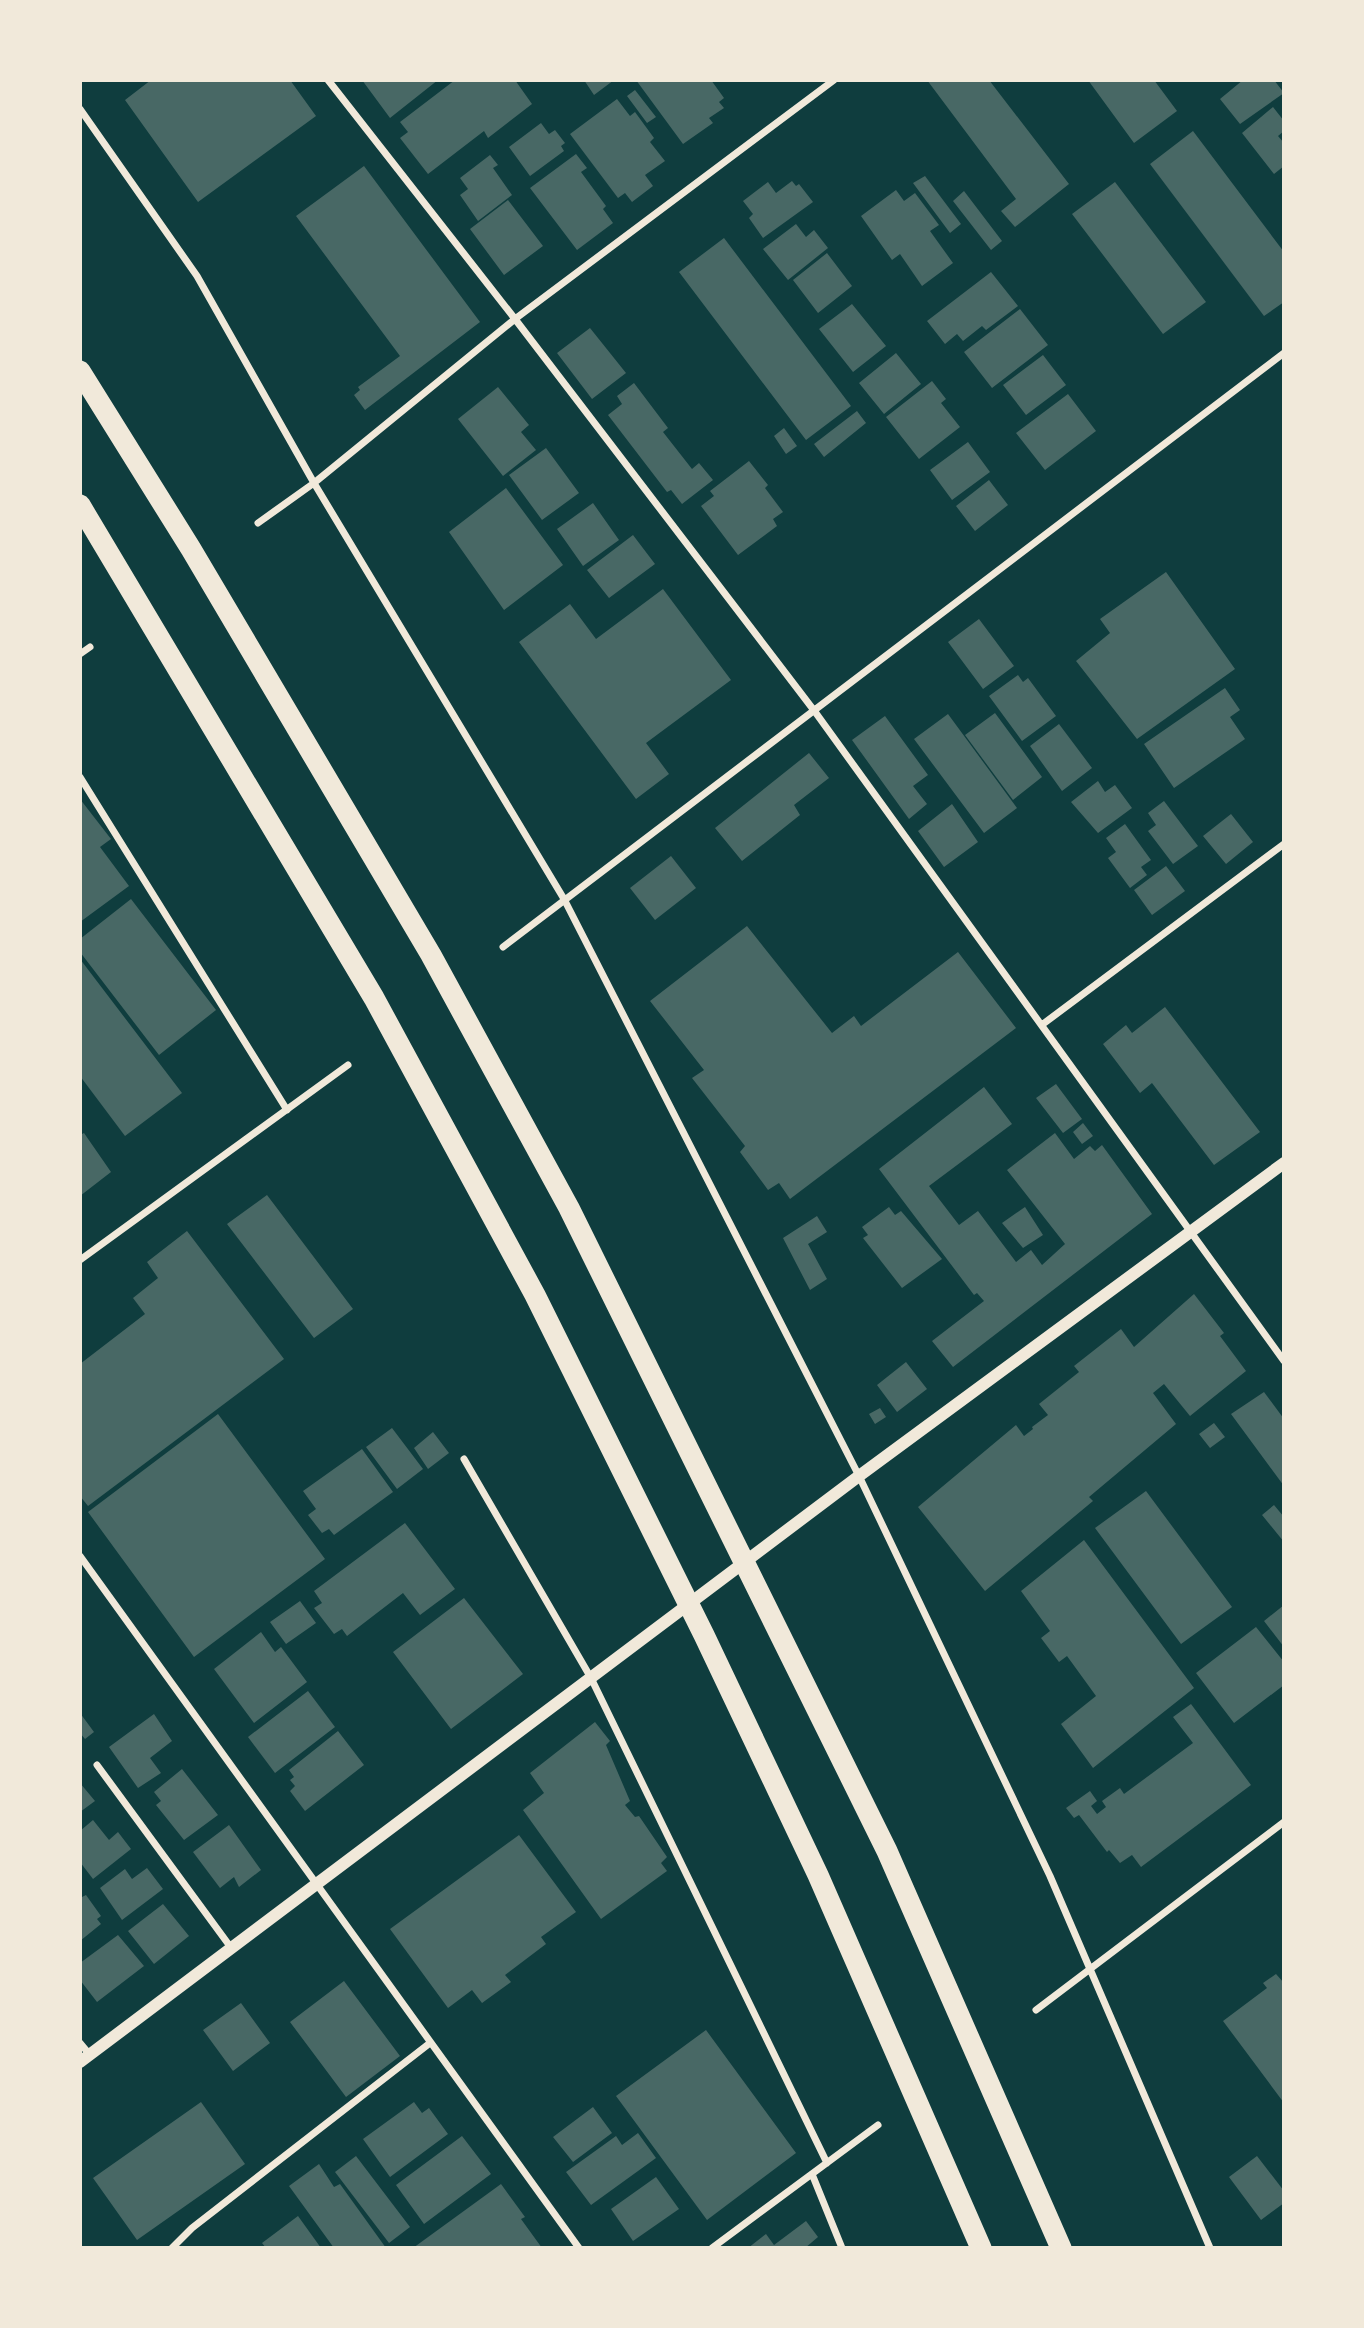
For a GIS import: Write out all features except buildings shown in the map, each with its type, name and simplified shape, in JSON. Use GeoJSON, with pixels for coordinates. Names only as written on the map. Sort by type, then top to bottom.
{"type":"FeatureCollection","features":[{"type":"Feature","properties":{"kind":"highway"},"geometry":{"type":"LineString","coordinates":[[80,371],[191,549],[431,955],[569,1208],[887,1850],[1060,2248]]}},
{"type":"Feature","properties":{"kind":"highway"},"geometry":{"type":"LineString","coordinates":[[80,505],[374,998],[535,1295],[704,1635],[818,1875],[981,2248]]}},
{"type":"Feature","properties":{"kind":"street"},"geometry":{"type":"LineString","coordinates":[[328,80],[515,319],[813,709],[1043,1024],[1283,1361]]}},
{"type":"Feature","properties":{"kind":"street"},"geometry":{"type":"LineString","coordinates":[[258,523],[314,483],[515,319],[834,80]]}},
{"type":"Feature","properties":{"kind":"street"},"geometry":{"type":"LineString","coordinates":[[80,108],[197,275],[314,483],[564,899],[859,1476],[1050,1876],[1210,2248]]}},
{"type":"Feature","properties":{"kind":"street"},"geometry":{"type":"LineString","coordinates":[[503,947],[1283,353]]}},
{"type":"Feature","properties":{"kind":"street"},"geometry":{"type":"LineString","coordinates":[[80,654],[90,647]]}},
{"type":"Feature","properties":{"kind":"street"},"geometry":{"type":"LineString","coordinates":[[80,777],[287,1110]]}},
{"type":"Feature","properties":{"kind":"street"},"geometry":{"type":"LineString","coordinates":[[1043,1024],[1283,844]]}},
{"type":"Feature","properties":{"kind":"street"},"geometry":{"type":"LineString","coordinates":[[80,1260],[348,1065]]}},
{"type":"Feature","properties":{"kind":"street"},"geometry":{"type":"LineString","coordinates":[[80,2043],[85,2059],[859,1476],[1283,1163]]}},
{"type":"Feature","properties":{"kind":"street"},"geometry":{"type":"LineString","coordinates":[[464,1459],[591,1678],[827,2163]]}},
{"type":"Feature","properties":{"kind":"street"},"geometry":{"type":"LineString","coordinates":[[80,1556],[579,2248]]}},
{"type":"Feature","properties":{"kind":"street"},"geometry":{"type":"LineString","coordinates":[[97,1765],[232,1949]]}},
{"type":"Feature","properties":{"kind":"street"},"geometry":{"type":"LineString","coordinates":[[1036,2010],[1089,1967],[1283,1822]]}},
{"type":"Feature","properties":{"kind":"street"},"geometry":{"type":"LineString","coordinates":[[172,2248],[192,2228],[430,2043]]}},
{"type":"Feature","properties":{"kind":"street"},"geometry":{"type":"LineString","coordinates":[[712,2248],[878,2125]]}},
{"type":"Feature","properties":{"kind":"street"},"geometry":{"type":"LineString","coordinates":[[812,2174],[842,2248]]}}]}
